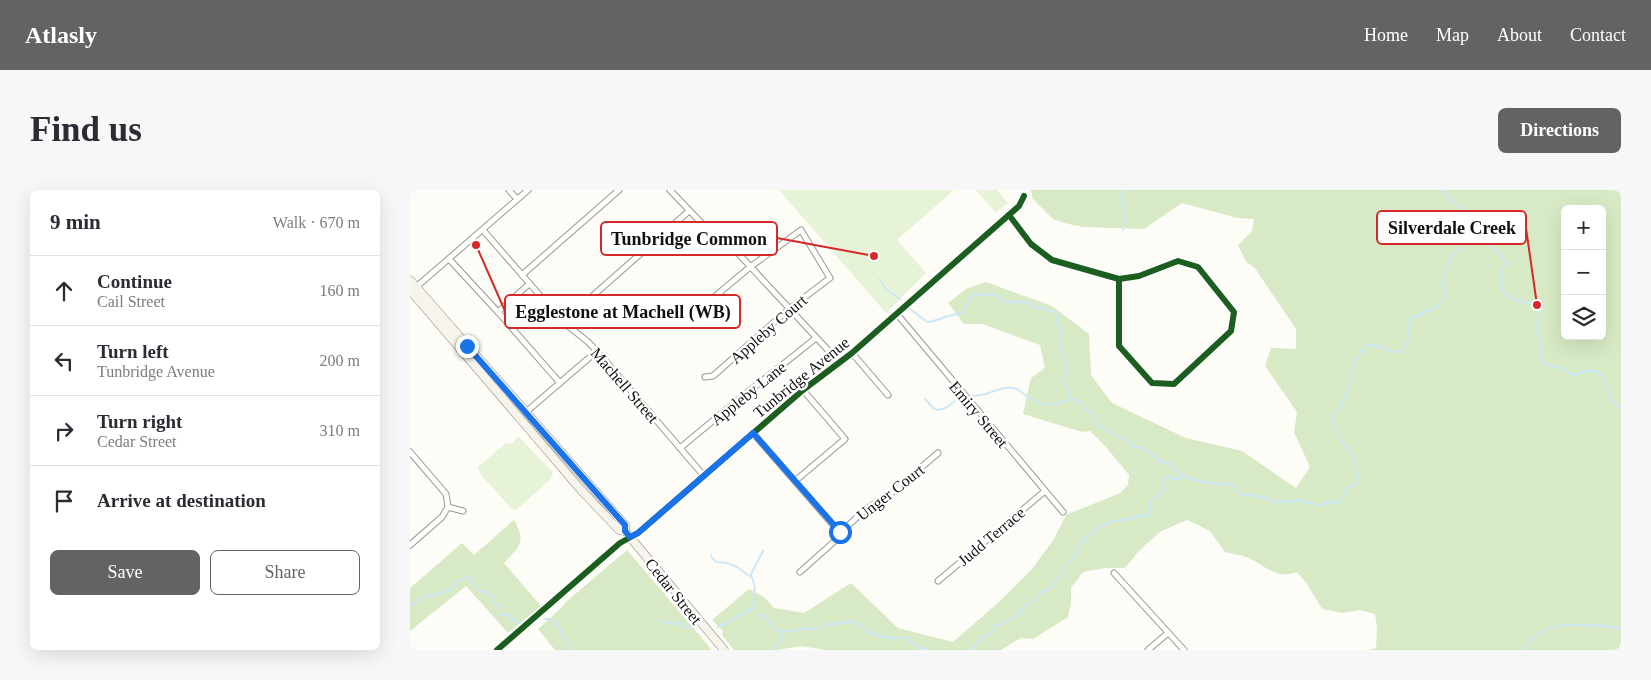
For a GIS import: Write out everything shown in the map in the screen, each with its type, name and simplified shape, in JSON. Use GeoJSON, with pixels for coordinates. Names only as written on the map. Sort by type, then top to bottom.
{"type":"FeatureCollection","features":[{"type":"Feature","properties":{"kind":"main road","name":"Cedar Street"},"geometry":{"type":"LineString","coordinates":[[410,280],[412,290],[581,490],[619,530],[627,534],[724,650]]}},
{"type":"Feature","properties":{"kind":"main road","name":"Cedar Street"},"geometry":{"type":"LineString","coordinates":[[412,290],[526,412],[625,525],[627,534]]}},
{"type":"Feature","properties":{"kind":"street"},"geometry":{"type":"LineString","coordinates":[[509,190],[517,199]]}},
{"type":"Feature","properties":{"kind":"street"},"geometry":{"type":"LineString","coordinates":[[412,290],[528,190]]}},
{"type":"Feature","properties":{"kind":"street"},"geometry":{"type":"LineString","coordinates":[[522,275],[619,190]]}},
{"type":"Feature","properties":{"kind":"street"},"geometry":{"type":"LineString","coordinates":[[670,190],[708,230]]}},
{"type":"Feature","properties":{"kind":"street","name":"Tunbridge Avenue"},"geometry":{"type":"LineString","coordinates":[[497,650],[627,534],[638,533],[803,390],[852,353],[1019,206],[1024,196]]}},
{"type":"Feature","properties":{"kind":"street"},"geometry":{"type":"LineString","coordinates":[[562,322],[689,211]]}},
{"type":"Feature","properties":{"kind":"street"},"geometry":{"type":"LineString","coordinates":[[1009,215],[1031,244],[1052,260],[1119,279],[1139,276],[1178,261],[1198,267],[1234,312],[1231,331],[1174,384],[1152,384],[1119,346],[1119,279]]}},
{"type":"Feature","properties":{"kind":"street","name":"Machell Street"},"geometry":{"type":"LineString","coordinates":[[483,230],[562,322],[597,351],[704,476]]}},
{"type":"Feature","properties":{"kind":"street","name":"Appleby Court"},"geometry":{"type":"LineString","coordinates":[[705,378],[713,376],[790,309],[830,278],[801,230],[750,267]]}},
{"type":"Feature","properties":{"kind":"street"},"geometry":{"type":"LineString","coordinates":[[735,250],[840,363]]}},
{"type":"Feature","properties":{"kind":"street"},"geometry":{"type":"LineString","coordinates":[[449,259],[560,383]]}},
{"type":"Feature","properties":{"kind":"street"},"geometry":{"type":"LineString","coordinates":[[700,309],[750,267]]}},
{"type":"Feature","properties":{"kind":"street"},"geometry":{"type":"LineString","coordinates":[[498,312],[529,284]]}},
{"type":"Feature","properties":{"kind":"street","name":"Emiry Street"},"geometry":{"type":"LineString","coordinates":[[897,314],[1063,512]]}},
{"type":"Feature","properties":{"kind":"street","name":"Appleby Lane"},"geometry":{"type":"LineString","coordinates":[[680,448],[816,338]]}},
{"type":"Feature","properties":{"kind":"street"},"geometry":{"type":"LineString","coordinates":[[526,412],[597,351]]}},
{"type":"Feature","properties":{"kind":"street"},"geometry":{"type":"LineString","coordinates":[[852,353],[888,395]]}},
{"type":"Feature","properties":{"kind":"street"},"geometry":{"type":"LineString","coordinates":[[796,481],[844,439],[803,390]]}},
{"type":"Feature","properties":{"kind":"street"},"geometry":{"type":"LineString","coordinates":[[753,433],[840,532]]}},
{"type":"Feature","properties":{"kind":"street"},"geometry":{"type":"LineString","coordinates":[[410,452],[412,459],[446,494],[448,507],[442,517],[410,545]]}},
{"type":"Feature","properties":{"kind":"street","name":"Unger Court"},"geometry":{"type":"LineString","coordinates":[[800,572],[836,540],[840,532],[866,510],[890,496],[938,453]]}},
{"type":"Feature","properties":{"kind":"street","name":"Judd Terrace"},"geometry":{"type":"LineString","coordinates":[[938,581],[1045,491]]}},
{"type":"Feature","properties":{"kind":"street"},"geometry":{"type":"LineString","coordinates":[[448,507],[463,511]]}},
{"type":"Feature","properties":{"kind":"street"},"geometry":{"type":"LineString","coordinates":[[1114,573],[1184,650]]}},
{"type":"Feature","properties":{"kind":"street"},"geometry":{"type":"LineString","coordinates":[[1148,650],[1168,633]]}},
{"type":"Feature","properties":{"kind":"green space"},"geometry":{"type":"Polygon","coordinates":[[[779,190],[954,190],[897,240],[926,273],[886,313],[779,190]]]}},
{"type":"Feature","properties":{"kind":"green space"},"geometry":{"type":"Polygon","coordinates":[[[976,190],[997,190],[1008,203],[996,213],[976,190]]]}},
{"type":"Feature","properties":{"kind":"green space"},"geometry":{"type":"Polygon","coordinates":[[[1029,190],[1621,190],[1621,650],[1369,650],[1376,648],[1377,628],[1375,614],[1360,610],[1343,613],[1322,609],[1307,584],[1297,572],[1290,574],[1277,573],[1249,558],[1225,552],[1210,531],[1187,520],[1161,531],[1140,550],[1125,568],[1105,568],[1083,572],[1071,588],[1068,617],[1033,639],[1021,638],[1001,650],[825,650],[801,646],[778,650],[734,650],[722,635],[723,631],[712,620],[749,589],[764,597],[774,608],[804,613],[851,583],[898,628],[953,642],[999,602],[1032,569],[1054,539],[1066,515],[1120,493],[1128,485],[1129,475],[1090,431],[1082,432],[1023,414],[1031,378],[1045,368],[1040,345],[983,324],[964,324],[948,303],[966,289],[986,282],[1052,306],[1089,334],[1091,375],[1112,403],[1186,438],[1242,451],[1296,488],[1310,467],[1294,432],[1297,412],[1265,366],[1271,348],[1296,349],[1296,329],[1254,267],[1247,263],[1238,245],[1252,231],[1254,219],[1237,218],[1182,203],[1144,229],[1083,227],[1053,219],[1032,198],[1032,192],[1029,190]]]}},
{"type":"Feature","properties":{"kind":"green space"},"geometry":{"type":"Polygon","coordinates":[[[517,437],[553,472],[551,479],[515,511],[482,476],[478,469],[479,466],[506,443],[512,444],[517,437]]]}},
{"type":"Feature","properties":{"kind":"green space"},"geometry":{"type":"Polygon","coordinates":[[[514,520],[520,534],[520,544],[504,563],[541,606],[508,633],[466,586],[410,631],[410,588],[462,543],[474,555],[514,520]]]}},
{"type":"Feature","properties":{"kind":"green space"},"geometry":{"type":"Polygon","coordinates":[[[627,550],[712,650],[555,650],[538,629],[567,601],[627,550]]]}},
{"type":"Feature","properties":{"kind":"waterway"},"geometry":{"type":"LineString","coordinates":[[1123,190],[1122,200],[1125,218],[1123,230]]}},
{"type":"Feature","properties":{"kind":"waterway"},"geometry":{"type":"LineString","coordinates":[[1441,190],[1468,213],[1477,232],[1505,261],[1500,275],[1500,283],[1505,293],[1511,298],[1534,304],[1539,308],[1540,315],[1536,328],[1541,341],[1541,360],[1543,364],[1560,368],[1573,375],[1589,370],[1599,373],[1604,378],[1609,397],[1621,409]]}},
{"type":"Feature","properties":{"kind":"waterway"},"geometry":{"type":"LineString","coordinates":[[972,650],[981,638],[993,632],[996,625],[1001,625],[1020,613],[1025,606],[1035,601],[1041,592],[1050,589],[1064,571],[1066,564],[1075,557],[1080,545],[1089,535],[1113,521],[1150,514],[1150,502],[1163,492],[1165,488],[1162,482],[1167,477],[1179,479],[1182,476],[1206,483],[1234,485],[1238,492],[1244,495],[1264,497],[1271,501],[1288,502],[1300,500],[1321,505],[1328,502],[1338,503],[1348,488],[1357,484],[1358,478],[1351,452],[1341,440],[1332,418],[1334,412],[1341,406],[1352,378],[1356,359],[1367,345],[1400,352],[1405,347],[1409,339],[1410,319],[1440,305],[1444,300],[1445,289],[1442,282],[1446,269],[1453,254],[1461,249],[1466,237],[1476,230]]}},
{"type":"Feature","properties":{"kind":"waterway"},"geometry":{"type":"LineString","coordinates":[[879,279],[887,290],[900,299]]}},
{"type":"Feature","properties":{"kind":"waterway"},"geometry":{"type":"LineString","coordinates":[[910,309],[927,322],[934,321],[963,312],[971,297],[975,294],[995,295],[1005,302],[1027,302],[1034,307],[1053,311],[1058,316],[1056,323],[1063,330],[1059,337],[1067,368],[1064,381],[1072,399],[1081,402],[1104,429],[1129,441],[1133,447],[1140,447],[1159,461],[1170,464],[1182,476]]}},
{"type":"Feature","properties":{"kind":"waterway"},"geometry":{"type":"LineString","coordinates":[[970,397],[1013,388],[1029,398],[1045,404],[1056,404],[1071,399]]}},
{"type":"Feature","properties":{"kind":"waterway"},"geometry":{"type":"LineString","coordinates":[[925,399],[933,408],[938,410],[946,408],[955,401]]}},
{"type":"Feature","properties":{"kind":"waterway"},"geometry":{"type":"LineString","coordinates":[[753,608],[755,587],[751,574],[763,551]]}},
{"type":"Feature","properties":{"kind":"waterway"},"geometry":{"type":"LineString","coordinates":[[711,556],[716,562],[727,563],[737,567],[751,577]]}},
{"type":"Feature","properties":{"kind":"waterway"},"geometry":{"type":"LineString","coordinates":[[410,605],[425,596],[449,591],[460,580],[469,577],[478,590],[493,595],[494,603],[502,607],[501,615],[508,615],[514,621],[523,624]]}},
{"type":"Feature","properties":{"kind":"waterway"},"geometry":{"type":"LineString","coordinates":[[718,627],[753,608]]}},
{"type":"Feature","properties":{"kind":"waterway"},"geometry":{"type":"LineString","coordinates":[[759,614],[769,620],[773,627],[781,632],[808,628],[820,629],[827,624],[854,621],[870,633],[886,638],[907,638],[917,647],[927,650]]}},
{"type":"Feature","properties":{"kind":"waterway"},"geometry":{"type":"LineString","coordinates":[[544,619],[550,619],[557,625],[571,650]]}},
{"type":"Feature","properties":{"kind":"waterway"},"geometry":{"type":"LineString","coordinates":[[659,621],[674,624],[682,623],[685,627],[692,627]]}},
{"type":"Feature","properties":{"kind":"waterway"},"geometry":{"type":"LineString","coordinates":[[1522,650],[1531,639],[1554,627],[1594,625],[1621,628]]}},
{"type":"Feature","properties":{"kind":"waterway"},"geometry":{"type":"LineString","coordinates":[[773,650],[780,641],[781,633]]}},
{"type":"Feature","properties":{"kind":"cycle path"},"geometry":{"type":"LineString","coordinates":[[497,650],[620,543],[638,533],[803,390],[852,353],[1019,206],[1024,196]]}},
{"type":"Feature","properties":{"kind":"cycle path"},"geometry":{"type":"LineString","coordinates":[[1009,215],[1031,244],[1052,260],[1119,279],[1139,276],[1178,261],[1198,267],[1234,312],[1231,331],[1174,384],[1152,383],[1119,346],[1119,279]]}},
{"type":"Feature","properties":{"kind":"place","name":"Egglestone at Machell (WB)"},"geometry":{"type":"Point","coordinates":[476,245]}},
{"type":"Feature","properties":{"kind":"place","name":"Tunbridge Common"},"geometry":{"type":"Point","coordinates":[874,256]}},
{"type":"Feature","properties":{"kind":"place","name":"Silverdale Creek"},"geometry":{"type":"Point","coordinates":[1537,305]}},
{"type":"Feature","properties":{"kind":"route"},"geometry":{"type":"LineString","coordinates":[[467,346],[625,525],[625,531],[630,537],[638,533],[753,433],[840,532]]}}]}
